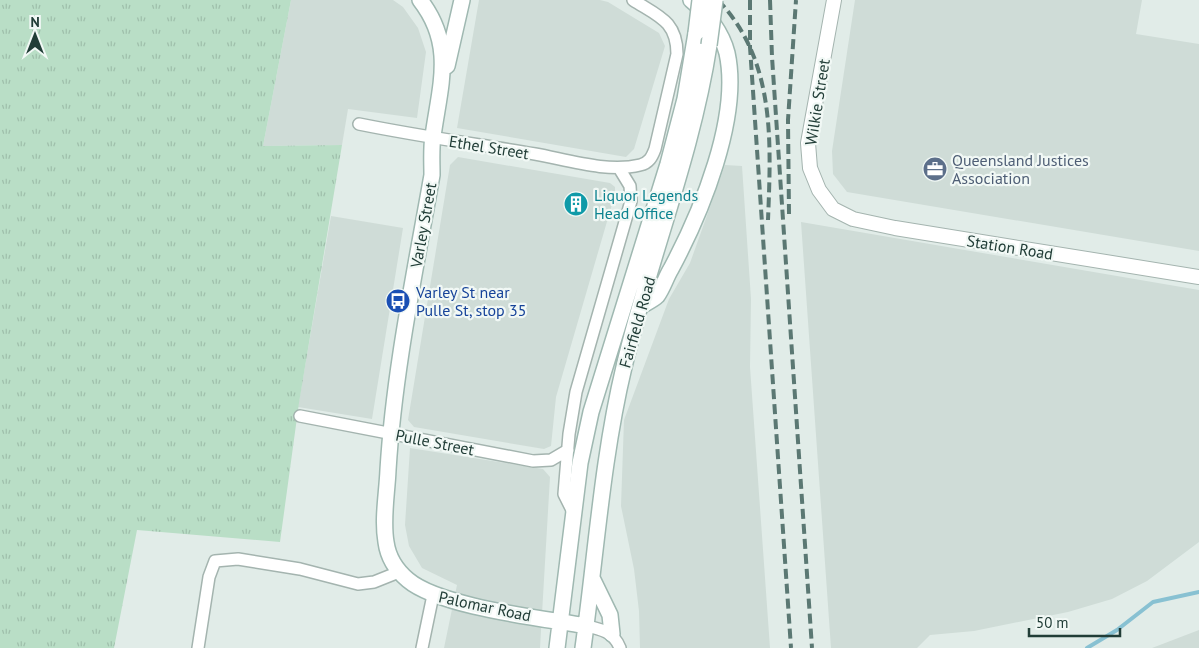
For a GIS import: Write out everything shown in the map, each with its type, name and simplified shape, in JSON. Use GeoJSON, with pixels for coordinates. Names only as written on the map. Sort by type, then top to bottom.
{"type":"FeatureCollection","features":[{"type":"Feature","properties":{"kind":"main road","name":"Varley Street"},"geometry":{"type":"LineString","coordinates":[[399,572],[388,554],[385,531],[390,433],[432,175],[432,139],[441,89],[443,57],[441,41],[434,20],[420,0]]}},
{"type":"Feature","properties":{"kind":"main road"},"geometry":{"type":"LineString","coordinates":[[441,89],[462,0]]}},
{"type":"Feature","properties":{"kind":"main road"},"geometry":{"type":"LineString","coordinates":[[641,306],[656,297],[686,242],[713,171],[727,117],[730,80],[726,52],[715,28],[691,0]]}},
{"type":"Feature","properties":{"kind":"main road","name":"Fairfield Road"},"geometry":{"type":"LineString","coordinates":[[557,648],[580,463],[591,412],[668,164],[685,99],[700,0]]}},
{"type":"Feature","properties":{"kind":"main road","name":"Fairfield Road"},"geometry":{"type":"LineString","coordinates":[[583,648],[617,396],[641,306],[690,141],[709,46],[715,0]]}},
{"type":"Feature","properties":{"kind":"main road","name":"Palomar Road"},"geometry":{"type":"LineString","coordinates":[[399,572],[414,586],[433,595],[466,604],[586,626]]}},
{"type":"Feature","properties":{"kind":"main road"},"geometry":{"type":"LineString","coordinates":[[592,578],[610,615],[612,634]]}},
{"type":"Feature","properties":{"kind":"street"},"geometry":{"type":"LineString","coordinates":[[574,514],[564,494],[576,392],[631,201],[630,186],[618,168],[644,164],[653,154],[677,54],[677,39],[672,28],[667,22],[633,0]]}},
{"type":"Feature","properties":{"kind":"street","name":"Wilkie Street"},"geometry":{"type":"LineString","coordinates":[[826,201],[810,168],[808,143],[834,0]]}},
{"type":"Feature","properties":{"kind":"street","name":"Ethel Street"},"geometry":{"type":"LineString","coordinates":[[359,124],[432,139],[618,168]]}},
{"type":"Feature","properties":{"kind":"street","name":"Station Road"},"geometry":{"type":"LineString","coordinates":[[826,201],[833,209],[853,219],[895,228],[1199,277]]}},
{"type":"Feature","properties":{"kind":"street","name":"Pulle Street"},"geometry":{"type":"LineString","coordinates":[[300,416],[533,461],[551,460],[568,450]]}},
{"type":"Feature","properties":{"kind":"street"},"geometry":{"type":"LineString","coordinates":[[198,648],[209,577],[215,561],[238,559],[300,570],[358,584],[374,582],[399,572]]}},
{"type":"Feature","properties":{"kind":"street"},"geometry":{"type":"LineString","coordinates":[[422,648],[433,595]]}},
{"type":"Feature","properties":{"kind":"street"},"geometry":{"type":"LineString","coordinates":[[586,626],[599,628],[612,634],[620,648]]}},
{"type":"Feature","properties":{"kind":"shaded area"},"geometry":{"type":"Polygon","coordinates":[[[291,0],[393,0],[403,7],[418,28],[426,52],[417,118],[348,109],[342,145],[263,146],[291,0]]]}},
{"type":"Feature","properties":{"kind":"shaded area"},"geometry":{"type":"Polygon","coordinates":[[[479,0],[600,0],[608,2],[659,33],[665,46],[634,149],[626,157],[457,128],[479,0]]]}},
{"type":"Feature","properties":{"kind":"shaded area"},"geometry":{"type":"Polygon","coordinates":[[[855,0],[1142,0],[1136,34],[1199,44],[1199,251],[847,192],[833,174],[832,151],[855,0]]]}},
{"type":"Feature","properties":{"kind":"shaded area"},"geometry":{"type":"Polygon","coordinates":[[[458,157],[610,183],[615,187],[615,194],[556,397],[551,446],[544,449],[414,427],[408,420],[450,165],[458,157]]]}},
{"type":"Feature","properties":{"kind":"shaded area"},"geometry":{"type":"Polygon","coordinates":[[[725,165],[742,166],[751,299],[750,367],[770,648],[640,648],[639,611],[634,569],[621,506],[624,420],[669,299],[690,263],[725,165]]]}},
{"type":"Feature","properties":{"kind":"shaded area"},"geometry":{"type":"Polygon","coordinates":[[[331,216],[403,228],[372,419],[298,407],[331,216]]]}},
{"type":"Feature","properties":{"kind":"shaded area"},"geometry":{"type":"Polygon","coordinates":[[[801,222],[1199,290],[1199,542],[1147,581],[1112,599],[1068,612],[974,631],[930,635],[917,648],[831,648],[801,222]]]}},
{"type":"Feature","properties":{"kind":"shaded area"},"geometry":{"type":"Polygon","coordinates":[[[410,448],[543,469],[550,477],[540,648],[444,648],[457,585],[422,568],[409,546],[405,525],[410,448]]]}},
{"type":"Feature","properties":{"kind":"shaded area"},"geometry":{"type":"Polygon","coordinates":[[[1199,630],[1199,648],[1152,648],[1199,630]]]}},
{"type":"Feature","properties":{"kind":"green space"},"geometry":{"type":"Polygon","coordinates":[[[0,0],[291,0],[263,146],[342,145],[299,403],[280,542],[137,530],[114,648],[0,648],[0,0]]]}},
{"type":"Feature","properties":{"kind":"waterway"},"geometry":{"type":"LineString","coordinates":[[1087,648],[1117,630],[1153,602],[1199,592]]}},
{"type":"Feature","properties":{"kind":"railway"},"geometry":{"type":"LineString","coordinates":[[718,0],[737,24],[751,49],[760,76],[769,132],[768,220]]}},
{"type":"Feature","properties":{"kind":"railway"},"geometry":{"type":"LineString","coordinates":[[750,0],[750,47],[791,648]]}},
{"type":"Feature","properties":{"kind":"railway"},"geometry":{"type":"LineString","coordinates":[[770,0],[772,57],[812,648]]}},
{"type":"Feature","properties":{"kind":"railway"},"geometry":{"type":"LineString","coordinates":[[789,214],[788,120],[796,0]]}},
{"type":"Feature","properties":{"kind":"place","name":"Queensland Justices Association"},"geometry":{"type":"Point","coordinates":[935,169]}},
{"type":"Feature","properties":{"kind":"place","name":"Liquor Legends Head Office"},"geometry":{"type":"Point","coordinates":[576,204]}},
{"type":"Feature","properties":{"kind":"place","name":"Varley St near Pulle St, stop 35"},"geometry":{"type":"Point","coordinates":[398,301]}}]}
